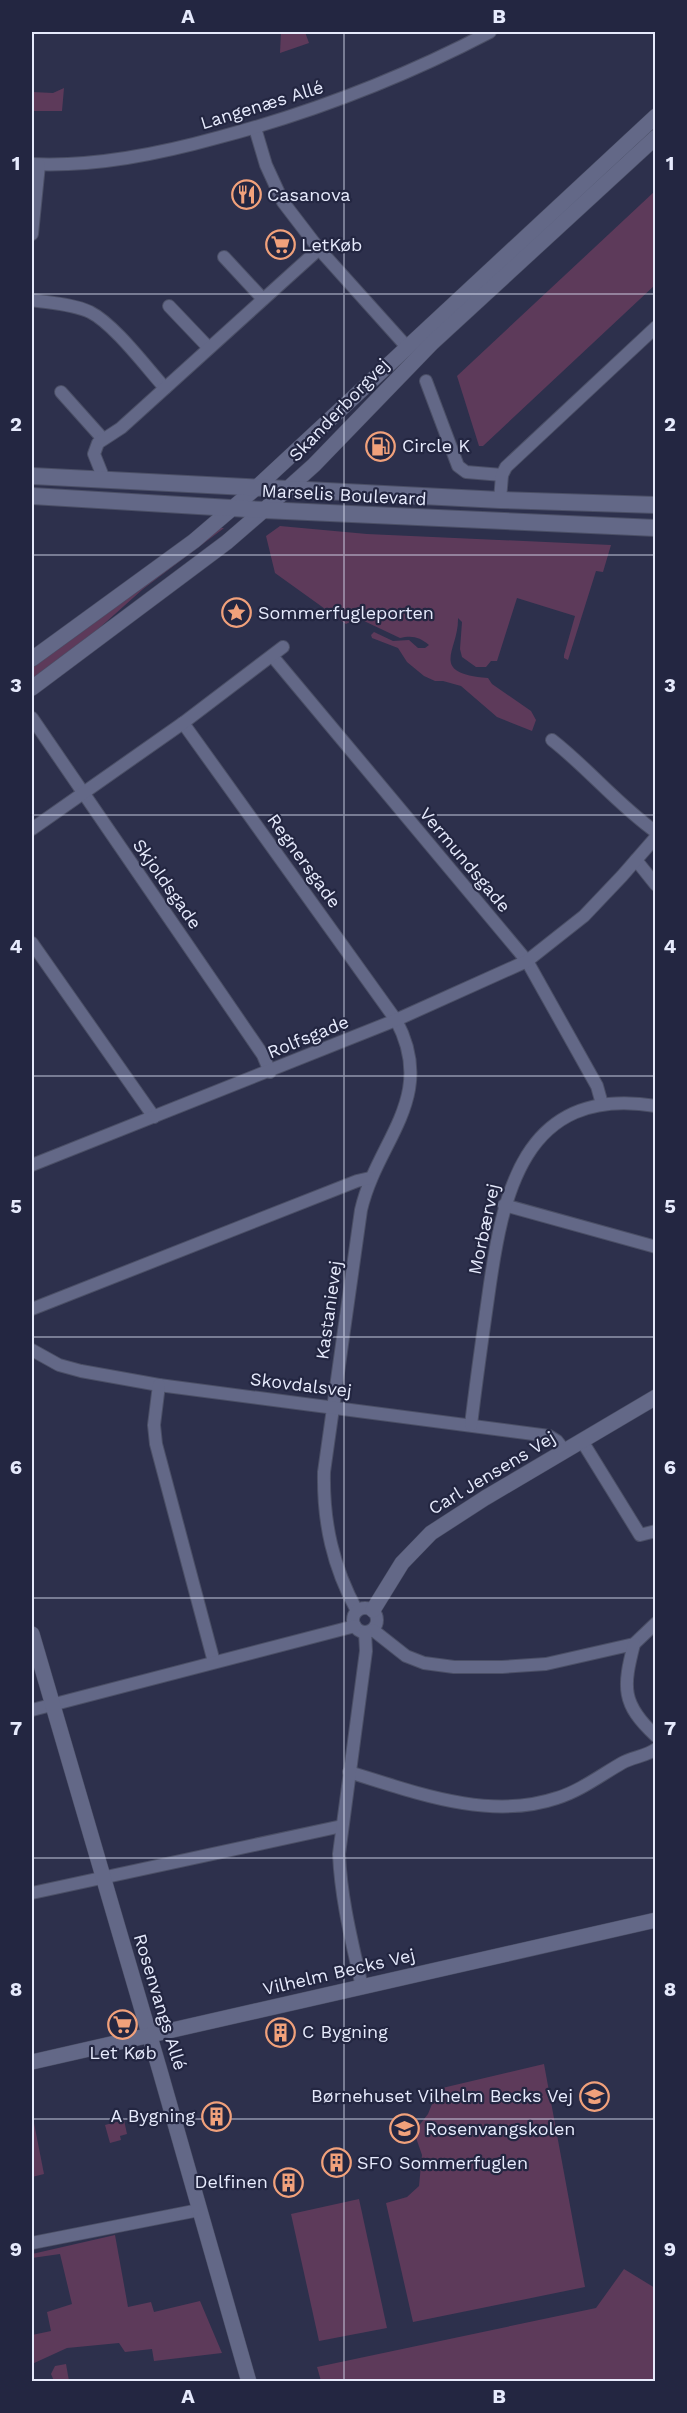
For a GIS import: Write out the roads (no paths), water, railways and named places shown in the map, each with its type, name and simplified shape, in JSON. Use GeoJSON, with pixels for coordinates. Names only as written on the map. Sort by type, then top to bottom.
{"type":"FeatureCollection","features":[{"type":"Feature","properties":{"kind":"main road","name":"Marselis Boulevard"},"geometry":{"type":"LineString","coordinates":[[32,476],[500,500],[656,505]]}},
{"type":"Feature","properties":{"kind":"main road","name":"Marselis Boulevard"},"geometry":{"type":"LineString","coordinates":[[32,496],[264,510],[656,528]]}},
{"type":"Feature","properties":{"kind":"street","name":"Langenæs Allé"},"geometry":{"type":"LineString","coordinates":[[35,164],[108,161],[178,148],[255,128],[385,82],[490,32]]}},
{"type":"Feature","properties":{"kind":"street","name":"Skanderborgvej"},"geometry":{"type":"LineString","coordinates":[[32,659],[194,541],[256,488],[656,116]]}},
{"type":"Feature","properties":{"kind":"street"},"geometry":{"type":"LineString","coordinates":[[255,128],[266,165],[283,202],[318,249],[407,347]]}},
{"type":"Feature","properties":{"kind":"street","name":"Skanderborgvej"},"geometry":{"type":"LineString","coordinates":[[32,688],[227,542],[288,489],[432,343],[656,137]]}},
{"type":"Feature","properties":{"kind":"street"},"geometry":{"type":"LineString","coordinates":[[32,234],[35,164]]}},
{"type":"Feature","properties":{"kind":"street"},"geometry":{"type":"LineString","coordinates":[[104,479],[94,454],[98,443],[121,428],[318,249]]}},
{"type":"Feature","properties":{"kind":"street"},"geometry":{"type":"LineString","coordinates":[[224,257],[263,299]]}},
{"type":"Feature","properties":{"kind":"street"},"geometry":{"type":"LineString","coordinates":[[32,300],[75,307],[90,312],[105,322],[165,388]]}},
{"type":"Feature","properties":{"kind":"street"},"geometry":{"type":"LineString","coordinates":[[169,306],[209,348]]}},
{"type":"Feature","properties":{"kind":"street"},"geometry":{"type":"LineString","coordinates":[[500,500],[502,475],[506,467],[656,327]]}},
{"type":"Feature","properties":{"kind":"street"},"geometry":{"type":"LineString","coordinates":[[426,381],[458,466],[466,472],[502,475]]}},
{"type":"Feature","properties":{"kind":"street"},"geometry":{"type":"LineString","coordinates":[[61,392],[104,439]]}},
{"type":"Feature","properties":{"kind":"street"},"geometry":{"type":"LineString","coordinates":[[32,829],[183,723],[273,657],[283,647]]}},
{"type":"Feature","properties":{"kind":"street","name":"Vermundsgade"},"geometry":{"type":"LineString","coordinates":[[273,657],[527,961],[597,1086],[602,1104]]}},
{"type":"Feature","properties":{"kind":"street","name":"Skjoldsgade"},"geometry":{"type":"LineString","coordinates":[[32,718],[263,1055],[270,1072]]}},
{"type":"Feature","properties":{"kind":"street","name":"Regnersgade"},"geometry":{"type":"LineString","coordinates":[[183,723],[396,1020]]}},
{"type":"Feature","properties":{"kind":"street"},"geometry":{"type":"LineString","coordinates":[[552,740],[581,762],[656,834]]}},
{"type":"Feature","properties":{"kind":"street","name":"Rolfsgade"},"geometry":{"type":"LineString","coordinates":[[34,1159],[154,1117],[270,1072],[396,1020],[527,961],[584,916],[636,860],[656,834]]}},
{"type":"Feature","properties":{"kind":"street"},"geometry":{"type":"LineString","coordinates":[[636,860],[656,885]]}},
{"type":"Feature","properties":{"kind":"street"},"geometry":{"type":"LineString","coordinates":[[32,943],[154,1117]]}},
{"type":"Feature","properties":{"kind":"street","name":"Kastanievej"},"geometry":{"type":"LineString","coordinates":[[365,1610],[342,1584],[332,1554],[325,1510],[324,1473],[361,1210],[370,1178],[397,1129],[406,1103],[410,1081],[407,1041],[396,1020]]}},
{"type":"Feature","properties":{"kind":"street","name":"Morbærvej"},"geometry":{"type":"LineString","coordinates":[[471,1425],[496,1237],[504,1205],[523,1159],[540,1138],[563,1119],[602,1104],[625,1103],[656,1106]]}},
{"type":"Feature","properties":{"kind":"street"},"geometry":{"type":"LineString","coordinates":[[32,1309],[346,1185],[370,1178]]}},
{"type":"Feature","properties":{"kind":"street"},"geometry":{"type":"LineString","coordinates":[[504,1205],[656,1247]]}},
{"type":"Feature","properties":{"kind":"street","name":"Skovdalsvej"},"geometry":{"type":"LineString","coordinates":[[32,1350],[59,1365],[159,1385],[549,1436],[557,1441],[565,1451]]}},
{"type":"Feature","properties":{"kind":"street"},"geometry":{"type":"LineString","coordinates":[[159,1385],[154,1425],[156,1444],[214,1662]]}},
{"type":"Feature","properties":{"kind":"street","name":"Carl Jensens Vej"},"geometry":{"type":"LineString","coordinates":[[365,1610],[402,1563],[431,1533],[485,1498],[656,1397]]}},
{"type":"Feature","properties":{"kind":"street"},"geometry":{"type":"LineString","coordinates":[[582,1441],[640,1535],[656,1531]]}},
{"type":"Feature","properties":{"kind":"street"},"geometry":{"type":"LineString","coordinates":[[32,1710],[214,1662],[364,1629],[378,1620],[365,1610],[353,1618],[364,1629],[406,1656],[424,1663],[454,1667],[546,1664],[634,1644],[656,1623]]}},
{"type":"Feature","properties":{"kind":"street"},"geometry":{"type":"LineString","coordinates":[[362,1987],[346,1917],[339,1854],[366,1651],[364,1629]]}},
{"type":"Feature","properties":{"kind":"street","name":"Rosenvangs Allé"},"geometry":{"type":"LineString","coordinates":[[32,1634],[249,2382]]}},
{"type":"Feature","properties":{"kind":"street"},"geometry":{"type":"LineString","coordinates":[[634,1644],[626,1674],[628,1700],[635,1714],[656,1736]]}},
{"type":"Feature","properties":{"kind":"street"},"geometry":{"type":"LineString","coordinates":[[349,1772],[454,1802],[521,1806],[557,1798],[582,1787],[637,1755],[656,1749]]}},
{"type":"Feature","properties":{"kind":"street"},"geometry":{"type":"LineString","coordinates":[[32,1893],[342,1826]]}},
{"type":"Feature","properties":{"kind":"street","name":"Vilhelm Becks Vej"},"geometry":{"type":"LineString","coordinates":[[32,2062],[656,1920]]}},
{"type":"Feature","properties":{"kind":"street"},"geometry":{"type":"LineString","coordinates":[[32,2243],[199,2210]]}},
{"type":"Feature","properties":{"kind":"place","name":"Casanova"},"geometry":{"type":"Point","coordinates":[246,195]}},
{"type":"Feature","properties":{"kind":"place","name":"LetKøb"},"geometry":{"type":"Point","coordinates":[280,245]}},
{"type":"Feature","properties":{"kind":"place","name":"Circle K"},"geometry":{"type":"Point","coordinates":[381,446]}},
{"type":"Feature","properties":{"kind":"place","name":"Sommerfugleporten"},"geometry":{"type":"Point","coordinates":[237,613]}},
{"type":"Feature","properties":{"kind":"place","name":"Let Køb"},"geometry":{"type":"Point","coordinates":[123,2024]}},
{"type":"Feature","properties":{"kind":"place","name":"C Bygning"},"geometry":{"type":"Point","coordinates":[281,2032]}},
{"type":"Feature","properties":{"kind":"place","name":"Børnehuset Vilhelm Becks Vej"},"geometry":{"type":"Point","coordinates":[594,2096]}},
{"type":"Feature","properties":{"kind":"place","name":"A Bygning"},"geometry":{"type":"Point","coordinates":[216,2116]}},
{"type":"Feature","properties":{"kind":"place","name":"Rosenvangskolen"},"geometry":{"type":"Point","coordinates":[404,2129]}},
{"type":"Feature","properties":{"kind":"place","name":"SFO Sommerfuglen"},"geometry":{"type":"Point","coordinates":[336,2163]}},
{"type":"Feature","properties":{"kind":"place","name":"Delfinen"},"geometry":{"type":"Point","coordinates":[289,2182]}}]}
